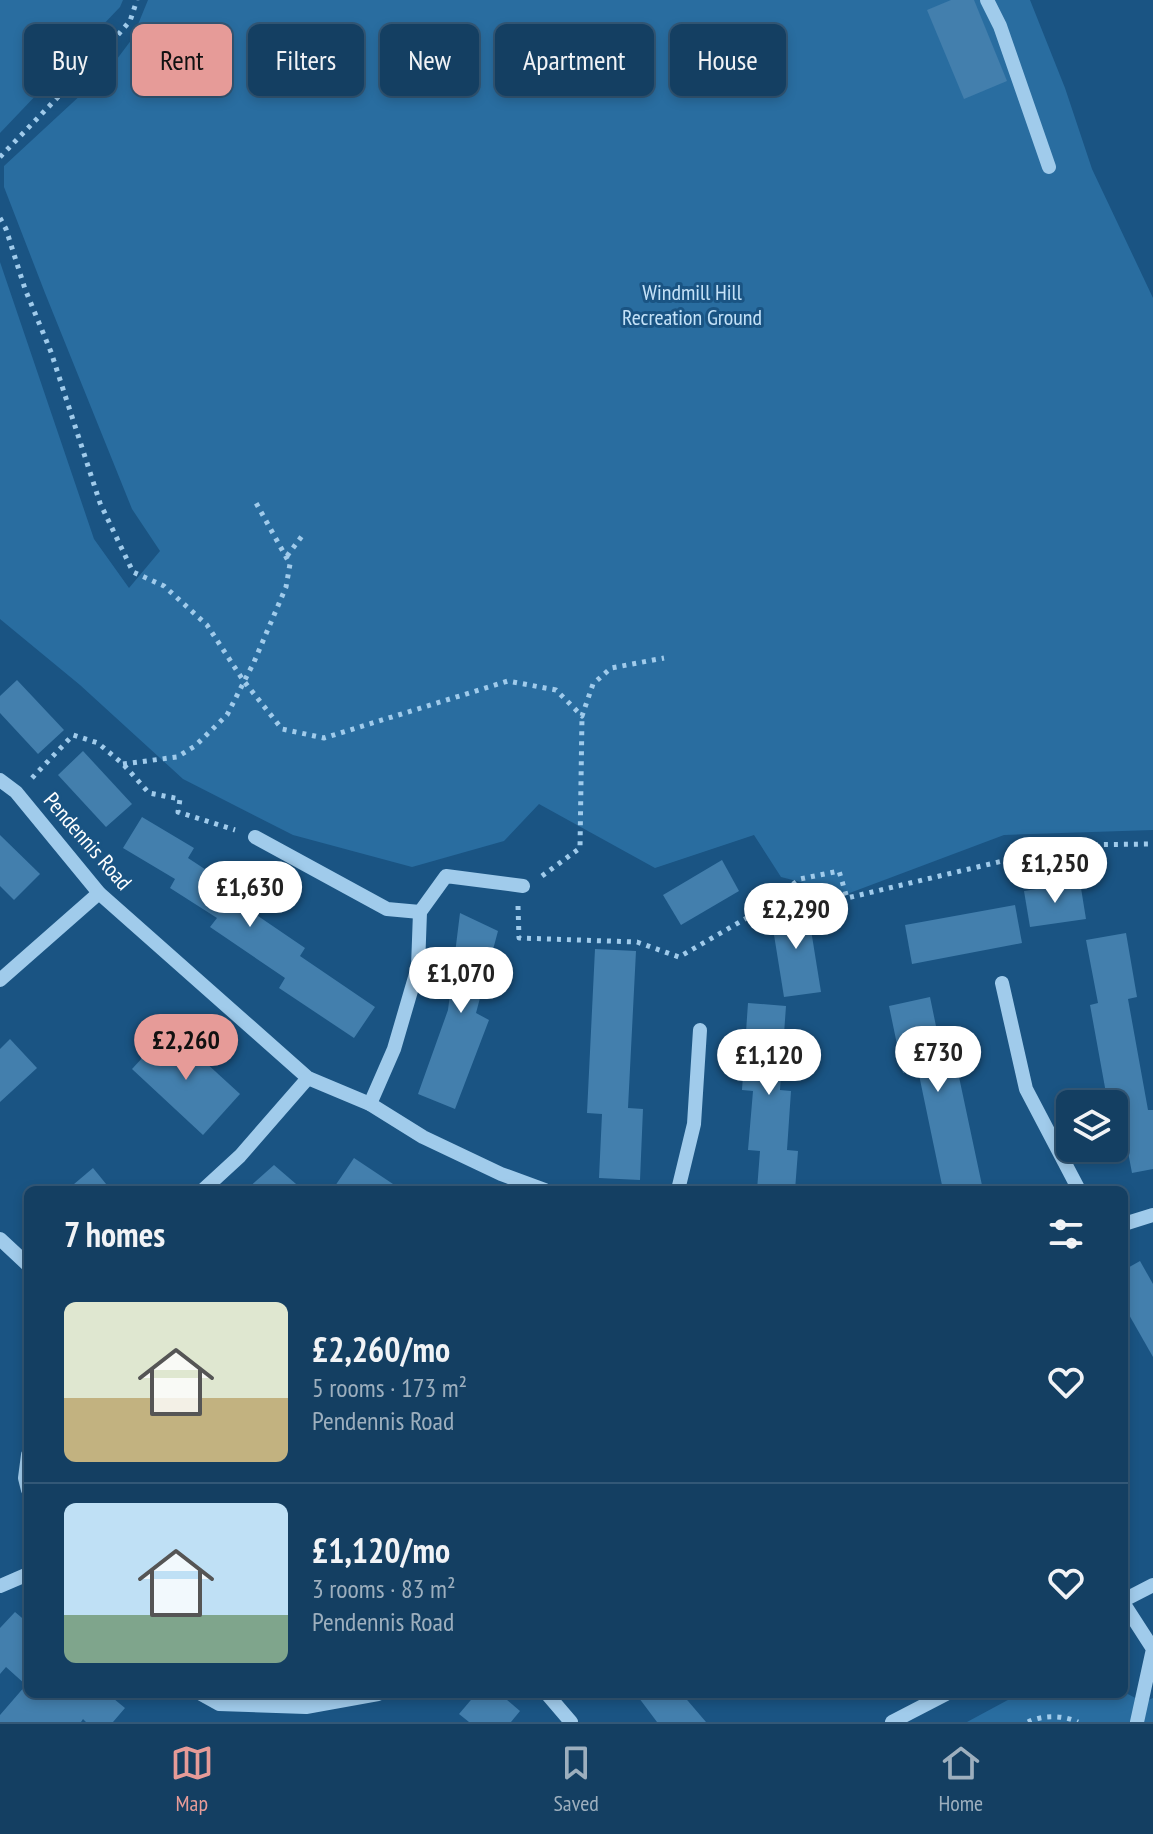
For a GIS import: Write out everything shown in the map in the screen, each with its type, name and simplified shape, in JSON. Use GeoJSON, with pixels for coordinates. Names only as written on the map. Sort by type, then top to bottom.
{"type":"FeatureCollection","features":[{"type":"Feature","properties":{"kind":"street"},"geometry":{"type":"LineString","coordinates":[[987,0],[1000,26],[1049,167]]}},
{"type":"Feature","properties":{"kind":"street","name":"Pendennis Road"},"geometry":{"type":"LineString","coordinates":[[0,780],[16,792],[99,893],[308,1078],[370,1104],[423,1137],[534,1186]]}},
{"type":"Feature","properties":{"kind":"street"},"geometry":{"type":"LineString","coordinates":[[255,837],[387,909],[420,912]]}},
{"type":"Feature","properties":{"kind":"street"},"geometry":{"type":"LineString","coordinates":[[370,1104],[394,1049],[418,967],[420,912],[446,876],[523,886]]}},
{"type":"Feature","properties":{"kind":"street"},"geometry":{"type":"LineString","coordinates":[[0,980],[99,893]]}},
{"type":"Feature","properties":{"kind":"street"},"geometry":{"type":"LineString","coordinates":[[1002,983],[1026,1089],[1077,1186]]}},
{"type":"Feature","properties":{"kind":"street"},"geometry":{"type":"LineString","coordinates":[[679,1186],[694,1124],[700,1030]]}},
{"type":"Feature","properties":{"kind":"street"},"geometry":{"type":"LineString","coordinates":[[207,1186],[240,1156],[308,1078]]}},
{"type":"Feature","properties":{"kind":"street"},"geometry":{"type":"LineString","coordinates":[[1128,1223],[1153,1215]]}},
{"type":"Feature","properties":{"kind":"street"},"geometry":{"type":"LineString","coordinates":[[0,1239],[24,1261]]}},
{"type":"Feature","properties":{"kind":"street"},"geometry":{"type":"LineString","coordinates":[[0,1586],[24,1576]]}},
{"type":"Feature","properties":{"kind":"street"},"geometry":{"type":"LineString","coordinates":[[1128,1600],[1153,1585]]}},
{"type":"Feature","properties":{"kind":"street"},"geometry":{"type":"LineString","coordinates":[[1128,1608],[1153,1649],[1137,1722]]}},
{"type":"Feature","properties":{"kind":"street"},"geometry":{"type":"LineString","coordinates":[[208,1698],[219,1704],[305,1714],[363,1698]]}},
{"type":"Feature","properties":{"kind":"street"},"geometry":{"type":"LineString","coordinates":[[550,1698],[571,1722]]}},
{"type":"Feature","properties":{"kind":"street"},"geometry":{"type":"LineString","coordinates":[[892,1722],[938,1698]]}},
{"type":"Feature","properties":{"kind":"path"},"geometry":{"type":"LineString","coordinates":[[0,157],[117,36],[130,21],[137,0]]}},
{"type":"Feature","properties":{"kind":"path"},"geometry":{"type":"LineString","coordinates":[[0,218],[51,352],[100,503],[133,572],[164,586],[207,625],[243,680],[282,729],[324,738],[508,681],[556,690],[582,716]]}},
{"type":"Feature","properties":{"kind":"path"},"geometry":{"type":"LineString","coordinates":[[123,764],[177,757],[195,746],[227,715],[254,662],[286,587],[290,564],[255,501]]}},
{"type":"Feature","properties":{"kind":"path"},"geometry":{"type":"LineString","coordinates":[[287,556],[302,536]]}},
{"type":"Feature","properties":{"kind":"path"},"geometry":{"type":"LineString","coordinates":[[664,658],[611,668],[593,684],[582,716],[580,848],[554,869],[523,886],[517,909],[519,938],[637,942],[679,957],[752,915],[800,879],[839,871],[847,898],[1070,845],[1153,844]]}},
{"type":"Feature","properties":{"kind":"path"},"geometry":{"type":"LineString","coordinates":[[16,792],[73,735],[98,743],[123,764],[149,793],[180,799],[178,812],[255,837]]}},
{"type":"Feature","properties":{"kind":"path"},"geometry":{"type":"LineString","coordinates":[[1028,1722],[1038,1719],[1071,1719],[1078,1722]]}},
{"type":"Feature","properties":{"kind":"green space"},"geometry":{"type":"Polygon","coordinates":[[[0,0],[123,0],[104,24],[24,24],[24,96],[35,96],[0,133],[0,0]]]}},
{"type":"Feature","properties":{"kind":"green space","name":"Windmill Hill Recreation Ground"},"geometry":{"type":"Polygon","coordinates":[[[148,0],[1030,0],[1065,88],[1092,169],[1153,298],[1153,830],[1004,835],[847,894],[781,877],[754,835],[655,868],[539,804],[504,841],[412,867],[293,835],[183,779],[80,685],[0,619],[0,262],[94,539],[129,588],[160,551],[132,509],[4,187],[4,166],[80,96],[116,96],[116,60],[132,39],[132,96],[232,96],[232,24],[138,24],[148,0]]]}},
{"type":"Feature","properties":{"kind":"green space"},"geometry":{"type":"Polygon","coordinates":[[[1128,1694],[1143,1702],[1153,1698],[1153,1722],[967,1722],[1012,1698],[1128,1698],[1128,1694]]]}},
{"type":"Feature","properties":{"kind":"building"},"geometry":{"type":"Polygon","coordinates":[[[951,0],[974,0],[1007,81],[964,99],[927,10],[951,0]]]}},
{"type":"Feature","properties":{"kind":"building"},"geometry":{"type":"Polygon","coordinates":[[[17,680],[64,730],[38,754],[0,713],[0,696],[17,680]]]}},
{"type":"Feature","properties":{"kind":"building"},"geometry":{"type":"Polygon","coordinates":[[[83,751],[132,804],[106,827],[58,775],[83,751]]]}},
{"type":"Feature","properties":{"kind":"building"},"geometry":{"type":"Polygon","coordinates":[[[142,817],[194,848],[188,858],[235,889],[230,897],[305,948],[300,956],[375,1007],[354,1038],[279,988],[285,978],[210,927],[217,918],[170,888],[175,879],[123,848],[142,817]]]}},
{"type":"Feature","properties":{"kind":"building"},"geometry":{"type":"Polygon","coordinates":[[[0,835],[40,874],[14,900],[0,886],[0,835]]]}},
{"type":"Feature","properties":{"kind":"building"},"geometry":{"type":"Polygon","coordinates":[[[722,860],[739,891],[681,925],[663,895],[722,860]]]}},
{"type":"Feature","properties":{"kind":"building"},"geometry":{"type":"Polygon","coordinates":[[[1080,882],[1086,919],[1030,927],[1024,891],[1080,882]]]}},
{"type":"Feature","properties":{"kind":"building"},"geometry":{"type":"Polygon","coordinates":[[[807,905],[821,992],[784,997],[770,910],[807,905]]]}},
{"type":"Feature","properties":{"kind":"building"},"geometry":{"type":"Polygon","coordinates":[[[1015,905],[1022,943],[912,964],[905,925],[1015,905]]]}},
{"type":"Feature","properties":{"kind":"building"},"geometry":{"type":"Polygon","coordinates":[[[460,913],[498,931],[476,1013],[489,1020],[455,1109],[418,1094],[448,1010],[460,913]]]}},
{"type":"Feature","properties":{"kind":"building"},"geometry":{"type":"Polygon","coordinates":[[[1126,933],[1137,997],[1128,999],[1148,1110],[1153,1110],[1153,1169],[1132,1173],[1128,1152],[1128,1090],[1105,1090],[1090,1005],[1098,1003],[1086,940],[1126,933]]]}},
{"type":"Feature","properties":{"kind":"building"},"geometry":{"type":"Polygon","coordinates":[[[595,949],[636,951],[628,1108],[643,1109],[640,1180],[599,1178],[602,1114],[587,1113],[595,949]]]}},
{"type":"Feature","properties":{"kind":"building"},"geometry":{"type":"Polygon","coordinates":[[[930,997],[943,1060],[955,1058],[982,1186],[942,1186],[918,1070],[903,1073],[889,1006],[930,997]]]}},
{"type":"Feature","properties":{"kind":"building"},"geometry":{"type":"Polygon","coordinates":[[[748,1003],[786,1006],[780,1090],[791,1091],[787,1150],[798,1151],[795,1186],[757,1186],[760,1151],[748,1150],[753,1091],[742,1090],[748,1003]]]}},
{"type":"Feature","properties":{"kind":"building"},"geometry":{"type":"Polygon","coordinates":[[[169,1029],[240,1094],[203,1135],[132,1069],[169,1029]]]}},
{"type":"Feature","properties":{"kind":"building"},"geometry":{"type":"Polygon","coordinates":[[[10,1039],[37,1068],[0,1102],[0,1049],[10,1039]]]}},
{"type":"Feature","properties":{"kind":"building"},"geometry":{"type":"Polygon","coordinates":[[[354,1158],[396,1186],[335,1186],[354,1158]]]}},
{"type":"Feature","properties":{"kind":"building"},"geometry":{"type":"Polygon","coordinates":[[[274,1165],[298,1186],[250,1186],[274,1165]]]}},
{"type":"Feature","properties":{"kind":"building"},"geometry":{"type":"Polygon","coordinates":[[[93,1168],[108,1186],[72,1186],[93,1168]]]}},
{"type":"Feature","properties":{"kind":"building"},"geometry":{"type":"Polygon","coordinates":[[[1140,1261],[1153,1284],[1153,1357],[1128,1313],[1128,1268],[1140,1261]]]}},
{"type":"Feature","properties":{"kind":"building"},"geometry":{"type":"Polygon","coordinates":[[[15,1612],[24,1620],[24,1683],[6,1667],[0,1674],[0,1628],[15,1612]]]}},
{"type":"Feature","properties":{"kind":"building"},"geometry":{"type":"Polygon","coordinates":[[[24,1687],[24,1698],[113,1698],[125,1708],[113,1722],[86,1722],[83,1719],[81,1722],[0,1722],[0,1715],[24,1687]]]}},
{"type":"Feature","properties":{"kind":"building"},"geometry":{"type":"Polygon","coordinates":[[[473,1698],[505,1698],[520,1711],[511,1722],[469,1722],[459,1714],[473,1698]]]}},
{"type":"Feature","properties":{"kind":"building"},"geometry":{"type":"Polygon","coordinates":[[[639,1698],[685,1698],[706,1722],[657,1722],[639,1698]]]}}]}
